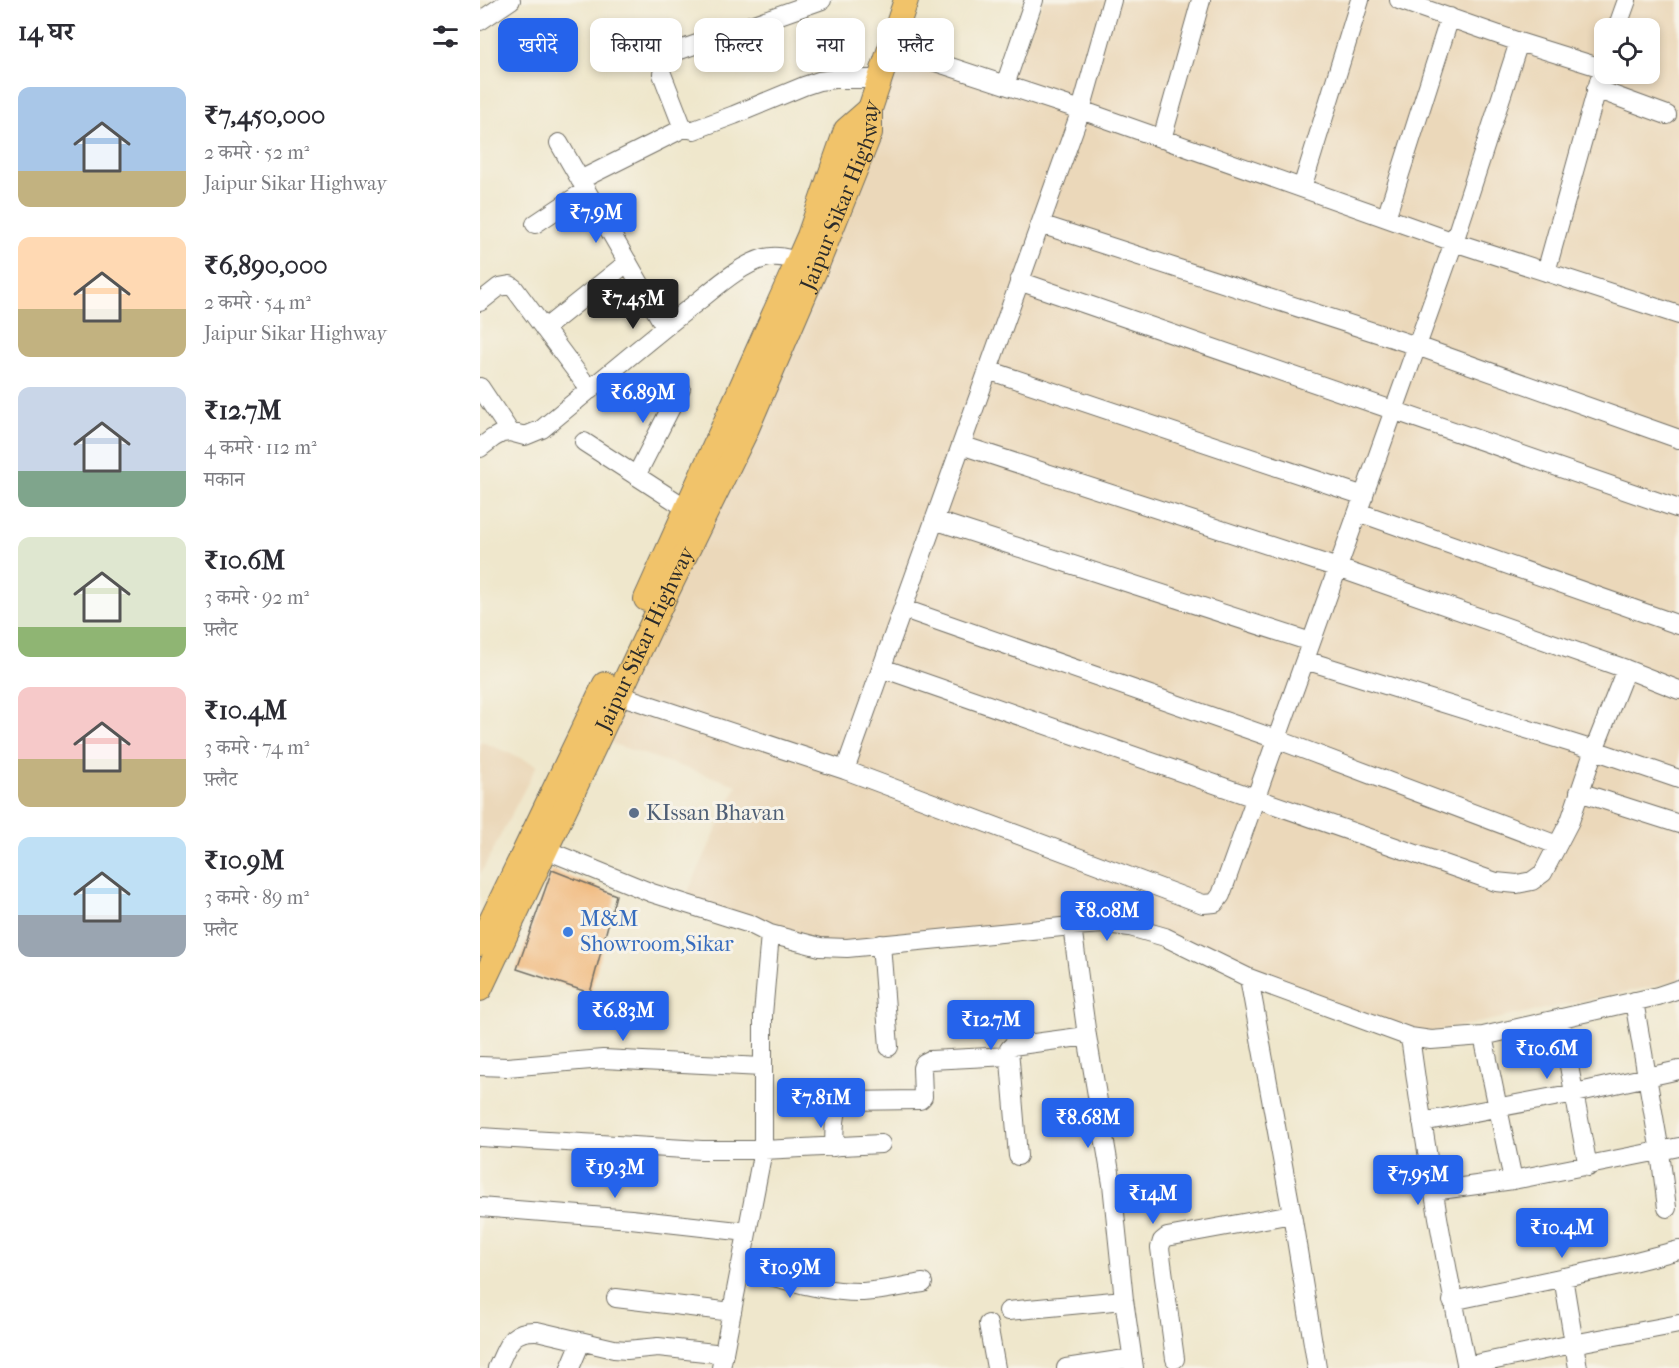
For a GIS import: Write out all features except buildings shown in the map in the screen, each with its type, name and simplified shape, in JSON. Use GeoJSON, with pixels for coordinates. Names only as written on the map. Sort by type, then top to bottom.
{"type":"FeatureCollection","features":[{"type":"Feature","properties":{"kind":"main road"},"geometry":{"type":"LineString","coordinates":[[896,18],[900,2]]}},
{"type":"Feature","properties":{"kind":"main road"},"geometry":{"type":"LineString","coordinates":[[879,80],[882,72]]}},
{"type":"Feature","properties":{"kind":"main road","name":"Jaipur Sikar Highway"},"geometry":{"type":"LineString","coordinates":[[611,691],[667,592],[744,435],[807,266],[808,236],[846,130],[870,109],[879,80]]}},
{"type":"Feature","properties":{"kind":"main road","name":"Jaipur Sikar Highway"},"geometry":{"type":"LineString","coordinates":[[480,989],[537,847],[611,691],[686,508],[807,266]]}},
{"type":"Feature","properties":{"kind":"main road","name":"Jaipur Sikar Highway"},"geometry":{"type":"LineString","coordinates":[[480,944],[537,847]]}},
{"type":"Feature","properties":{"kind":"street"},"geometry":{"type":"LineString","coordinates":[[480,21],[511,0]]}},
{"type":"Feature","properties":{"kind":"street"},"geometry":{"type":"LineString","coordinates":[[682,49],[822,0]]}},
{"type":"Feature","properties":{"kind":"street"},"geometry":{"type":"LineString","coordinates":[[1005,85],[1034,0]]}},
{"type":"Feature","properties":{"kind":"street"},"geometry":{"type":"LineString","coordinates":[[845,770],[1081,110],[1112,0]]}},
{"type":"Feature","properties":{"kind":"street"},"geometry":{"type":"LineString","coordinates":[[1162,139],[1201,0]]}},
{"type":"Feature","properties":{"kind":"street"},"geometry":{"type":"LineString","coordinates":[[1302,188],[1360,0]]}},
{"type":"Feature","properties":{"kind":"street"},"geometry":{"type":"LineString","coordinates":[[1399,0],[1519,42],[1594,61]]}},
{"type":"Feature","properties":{"kind":"street"},"geometry":{"type":"LineString","coordinates":[[1621,18],[1627,0]]}},
{"type":"Feature","properties":{"kind":"street"},"geometry":{"type":"LineString","coordinates":[[1386,218],[1450,17]]}},
{"type":"Feature","properties":{"kind":"street"},"geometry":{"type":"LineString","coordinates":[[611,691],[845,770],[1203,904],[1215,903],[1221,895],[1454,242],[1519,42]]}},
{"type":"Feature","properties":{"kind":"street"},"geometry":{"type":"LineString","coordinates":[[954,68],[1081,110],[1454,242],[1679,313]]}},
{"type":"Feature","properties":{"kind":"street"},"geometry":{"type":"LineString","coordinates":[[662,74],[684,128]]}},
{"type":"Feature","properties":{"kind":"street"},"geometry":{"type":"LineString","coordinates":[[535,224],[583,185],[684,128],[694,130],[819,81],[879,80]]}},
{"type":"Feature","properties":{"kind":"street"},"geometry":{"type":"LineString","coordinates":[[1546,272],[1598,84]]}},
{"type":"Feature","properties":{"kind":"street"},"geometry":{"type":"LineString","coordinates":[[1596,89],[1667,115]]}},
{"type":"Feature","properties":{"kind":"street"},"geometry":{"type":"LineString","coordinates":[[559,143],[665,327]]}},
{"type":"Feature","properties":{"kind":"street"},"geometry":{"type":"LineString","coordinates":[[1040,224],[1417,346],[1679,439]]}},
{"type":"Feature","properties":{"kind":"street"},"geometry":{"type":"LineString","coordinates":[[480,448],[502,433],[510,432],[525,436],[542,429],[665,327],[729,277],[750,264],[776,256],[807,266]]}},
{"type":"Feature","properties":{"kind":"street"},"geometry":{"type":"LineString","coordinates":[[544,328],[628,262]]}},
{"type":"Feature","properties":{"kind":"street"},"geometry":{"type":"LineString","coordinates":[[1020,281],[1679,509]]}},
{"type":"Feature","properties":{"kind":"street"},"geometry":{"type":"LineString","coordinates":[[480,302],[499,287],[510,285],[514,288],[590,390]]}},
{"type":"Feature","properties":{"kind":"street"},"geometry":{"type":"LineString","coordinates":[[988,370],[1361,504],[1679,625]]}},
{"type":"Feature","properties":{"kind":"street"},"geometry":{"type":"LineString","coordinates":[[480,387],[510,432]]}},
{"type":"Feature","properties":{"kind":"street"},"geometry":{"type":"LineString","coordinates":[[636,476],[681,388]]}},
{"type":"Feature","properties":{"kind":"street"},"geometry":{"type":"LineString","coordinates":[[584,442],[686,508]]}},
{"type":"Feature","properties":{"kind":"street"},"geometry":{"type":"LineString","coordinates":[[961,445],[1338,568],[1626,669],[1679,690]]}},
{"type":"Feature","properties":{"kind":"street"},"geometry":{"type":"LineString","coordinates":[[934,520],[1311,642]]}},
{"type":"Feature","properties":{"kind":"street"},"geometry":{"type":"LineString","coordinates":[[904,609],[1276,739],[1557,845]]}},
{"type":"Feature","properties":{"kind":"street"},"geometry":{"type":"LineString","coordinates":[[1305,660],[1594,750],[1679,779]]}},
{"type":"Feature","properties":{"kind":"street"},"geometry":{"type":"LineString","coordinates":[[882,668],[1496,882],[1517,884],[1532,881],[1543,873],[1570,821],[1594,750],[1626,669]]}},
{"type":"Feature","properties":{"kind":"street"},"geometry":{"type":"LineString","coordinates":[[1579,792],[1679,824]]}},
{"type":"Feature","properties":{"kind":"street"},"geometry":{"type":"LineString","coordinates":[[537,847],[651,893],[750,924],[770,934],[820,947],[847,948],[1106,924],[1139,929],[1165,937],[1249,978],[1410,1037],[1431,1040],[1483,1036],[1679,989]]}},
{"type":"Feature","properties":{"kind":"street"},"geometry":{"type":"LineString","coordinates":[[1066,1368],[1133,1363],[1112,1184],[1087,1036],[1072,926]]}},
{"type":"Feature","properties":{"kind":"street"},"geometry":{"type":"LineString","coordinates":[[497,1368],[512,1339],[517,1334],[526,1331],[537,1331],[614,1349],[658,1347],[722,1361],[762,1150],[763,1015],[770,934]]}},
{"type":"Feature","properties":{"kind":"street"},"geometry":{"type":"LineString","coordinates":[[881,944],[889,1047]]}},
{"type":"Feature","properties":{"kind":"street"},"geometry":{"type":"LineString","coordinates":[[1249,978],[1292,1214],[1317,1368]]}},
{"type":"Feature","properties":{"kind":"street"},"geometry":{"type":"LineString","coordinates":[[1634,1001],[1660,1152],[1667,1208]]}},
{"type":"Feature","properties":{"kind":"street"},"geometry":{"type":"LineString","coordinates":[[1560,1018],[1588,1167]]}},
{"type":"Feature","properties":{"kind":"street"},"geometry":{"type":"LineString","coordinates":[[1018,1156],[1009,1049],[1012,1046],[1087,1036]]}},
{"type":"Feature","properties":{"kind":"street"},"geometry":{"type":"LineString","coordinates":[[1483,1036],[1513,1180]]}},
{"type":"Feature","properties":{"kind":"street"},"geometry":{"type":"LineString","coordinates":[[1410,1037],[1433,1191],[1466,1367],[1679,1324]]}},
{"type":"Feature","properties":{"kind":"street"},"geometry":{"type":"LineString","coordinates":[[834,1147],[837,1110],[840,1103],[844,1101],[920,1100],[923,1097],[922,1068],[924,1063],[930,1060],[1009,1056]]}},
{"type":"Feature","properties":{"kind":"street"},"geometry":{"type":"LineString","coordinates":[[480,1066],[507,1067],[603,1059],[762,1067]]}},
{"type":"Feature","properties":{"kind":"street"},"geometry":{"type":"LineString","coordinates":[[1422,1122],[1575,1094],[1679,1070]]}},
{"type":"Feature","properties":{"kind":"street"},"geometry":{"type":"LineString","coordinates":[[480,1137],[692,1150],[762,1150],[881,1144]]}},
{"type":"Feature","properties":{"kind":"street"},"geometry":{"type":"LineString","coordinates":[[1433,1191],[1588,1167],[1679,1147]]}},
{"type":"Feature","properties":{"kind":"street"},"geometry":{"type":"LineString","coordinates":[[480,1207],[621,1218],[747,1232]]}},
{"type":"Feature","properties":{"kind":"street"},"geometry":{"type":"LineString","coordinates":[[1175,1359],[1160,1248],[1162,1241],[1167,1238],[1292,1214]]}},
{"type":"Feature","properties":{"kind":"street"},"geometry":{"type":"LineString","coordinates":[[1452,1301],[1679,1250]]}},
{"type":"Feature","properties":{"kind":"street"},"geometry":{"type":"LineString","coordinates":[[739,1268],[826,1289],[848,1291],[864,1292],[923,1283]]}},
{"type":"Feature","properties":{"kind":"street"},"geometry":{"type":"LineString","coordinates":[[1563,1277],[1578,1368]]}},
{"type":"Feature","properties":{"kind":"street"},"geometry":{"type":"LineString","coordinates":[[616,1298],[732,1312]]}},
{"type":"Feature","properties":{"kind":"street"},"geometry":{"type":"LineString","coordinates":[[1008,1311],[1124,1300]]}},
{"type":"Feature","properties":{"kind":"street"},"geometry":{"type":"LineString","coordinates":[[988,1324],[996,1368]]}},
{"type":"Feature","properties":{"kind":"street"},"geometry":{"type":"LineString","coordinates":[[570,1368],[581,1342]]}},
{"type":"Feature","properties":{"kind":"shaded area"},"geometry":{"type":"Polygon","coordinates":[[[1044,0],[1679,0],[1679,981],[1410,1037],[1130,927],[820,947],[683,903],[737,785],[598,739],[879,72],[954,72],[954,68],[1005,85],[1044,0]]]}},
{"type":"Feature","properties":{"kind":"shaded area"},"geometry":{"type":"Polygon","coordinates":[[[480,741],[537,765],[480,875],[480,741]]]}},
{"type":"Feature","properties":{"kind":"place","name":"KIssan Bhavan"},"geometry":{"type":"Point","coordinates":[634,813]}},
{"type":"Feature","properties":{"kind":"place","name":"M&M Showroom,Sikar"},"geometry":{"type":"Point","coordinates":[568,932]}}]}
